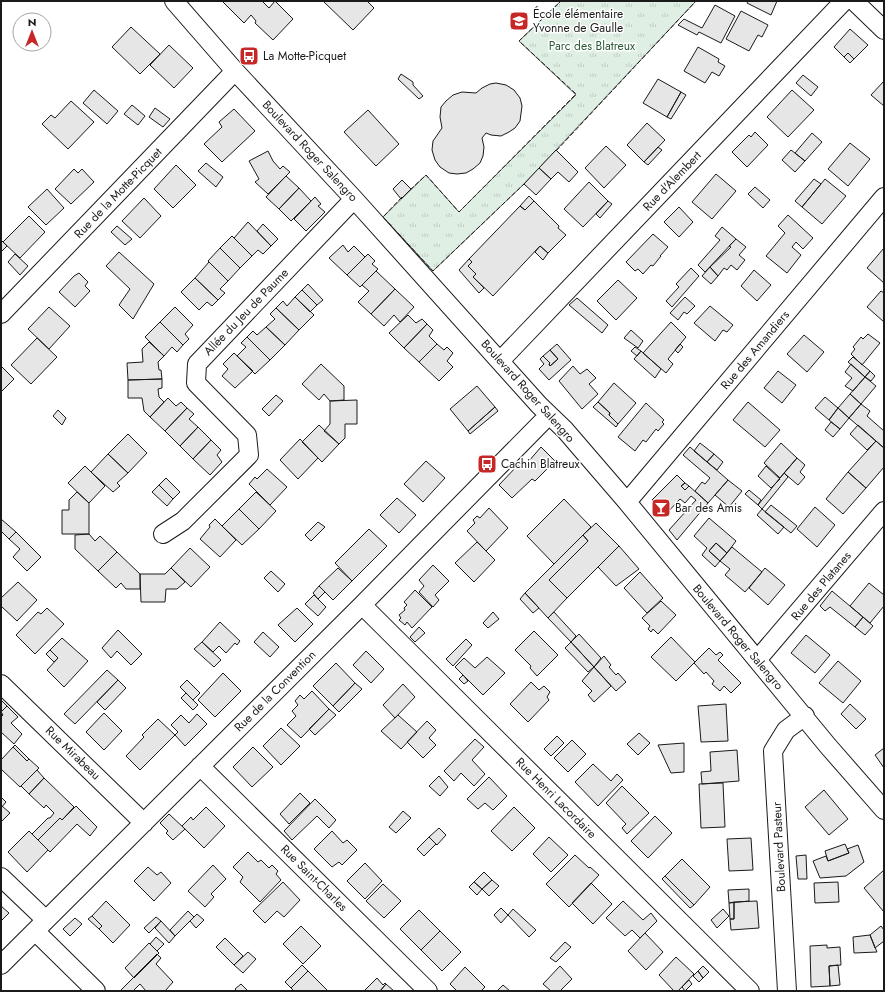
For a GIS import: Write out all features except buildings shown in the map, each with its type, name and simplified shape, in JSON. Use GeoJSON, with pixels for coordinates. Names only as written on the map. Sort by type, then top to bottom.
{"type":"FeatureCollection","features":[{"type":"Feature","properties":{"kind":"street","name":"Boulevard Roger Salengro"},"geometry":{"type":"LineString","coordinates":[[174,1],[235,71],[354,199],[549,415],[565,430],[627,502],[828,746],[884,810]]}},
{"type":"Feature","properties":{"kind":"street","name":"Rue d'Alembert"},"geometry":{"type":"LineString","coordinates":[[500,361],[844,1]]}},
{"type":"Feature","properties":{"kind":"street"},"geometry":{"type":"LineString","coordinates":[[854,1],[884,30]]}},
{"type":"Feature","properties":{"kind":"street","name":"Rue de la Motte-Picquet"},"geometry":{"type":"LineString","coordinates":[[1,314],[235,71]]}},
{"type":"Feature","properties":{"kind":"street","name":"Rue des Amandiers"},"geometry":{"type":"LineString","coordinates":[[627,502],[884,197]]}},
{"type":"Feature","properties":{"kind":"street","name":"Allée du Jeu de Paume"},"geometry":{"type":"LineString","coordinates":[[163,534],[183,521],[248,455],[246,435],[196,383],[197,364],[354,199]]}},
{"type":"Feature","properties":{"kind":"street","name":"Rue de la Convention"},"geometry":{"type":"LineString","coordinates":[[1,965],[362,605],[549,415]]}},
{"type":"Feature","properties":{"kind":"street","name":"Rue des Platanes"},"geometry":{"type":"LineString","coordinates":[[757,660],[884,512]]}},
{"type":"Feature","properties":{"kind":"street","name":"Rue Henri Lacordaire"},"geometry":{"type":"LineString","coordinates":[[362,605],[750,991]]}},
{"type":"Feature","properties":{"kind":"street","name":"Rue Mirabeau"},"geometry":{"type":"LineString","coordinates":[[1,684],[144,823]]}},
{"type":"Feature","properties":{"kind":"street","name":"Boulevard Pasteur"},"geometry":{"type":"LineString","coordinates":[[787,991],[773,751],[786,730],[804,716]]}},
{"type":"Feature","properties":{"kind":"street","name":"Rue Saint-Charles"},"geometry":{"type":"LineString","coordinates":[[200,766],[428,991]]}},
{"type":"Feature","properties":{"kind":"street"},"geometry":{"type":"LineString","coordinates":[[1,877],[96,991]]}},
{"type":"Feature","properties":{"kind":"green space","name":"Parc des Blatreux"},"geometry":{"type":"Polygon","coordinates":[[[561,1],[696,1],[524,184],[433,271],[383,217],[426,175],[459,212],[576,95],[519,41],[561,1]]]}},
{"type":"Feature","properties":{"kind":"fence"},"geometry":{"type":"LineString","coordinates":[[410,190],[426,175],[459,212],[576,94],[519,41],[561,1]]}},
{"type":"Feature","properties":{"kind":"fence"},"geometry":{"type":"LineString","coordinates":[[556,151],[696,1]]}},
{"type":"Feature","properties":{"kind":"fence"},"geometry":{"type":"LineString","coordinates":[[402,197],[383,217],[433,271],[525,183]]}},
{"type":"Feature","properties":{"kind":"place","name":"École élémentaire Yvonne de Gaulle"},"geometry":{"type":"Point","coordinates":[519,21]}},
{"type":"Feature","properties":{"kind":"place","name":"La Motte-Picquet"},"geometry":{"type":"Point","coordinates":[249,56]}},
{"type":"Feature","properties":{"kind":"place","name":"Cachin Blatreux"},"geometry":{"type":"Point","coordinates":[487,464]}},
{"type":"Feature","properties":{"kind":"place","name":"Bar des Amis"},"geometry":{"type":"Point","coordinates":[661,508]}}]}
